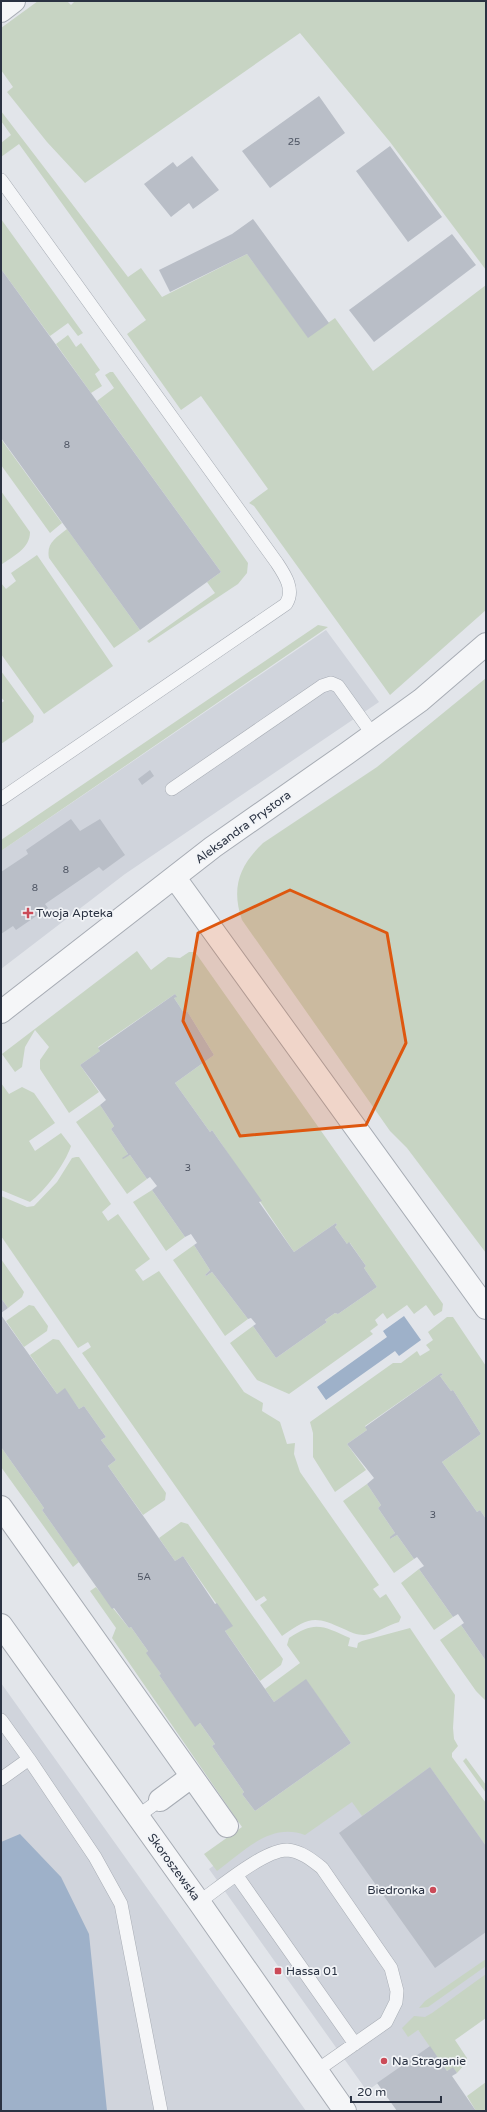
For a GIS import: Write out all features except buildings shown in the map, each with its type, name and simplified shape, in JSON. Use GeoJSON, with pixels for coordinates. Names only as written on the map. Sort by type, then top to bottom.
{"type":"FeatureCollection","features":[{"type":"Feature","properties":{"kind":"street"},"geometry":{"type":"LineString","coordinates":[[1,11],[14,1]]}},
{"type":"Feature","properties":{"kind":"street","name":"Aleksandra Prystora"},"geometry":{"type":"LineString","coordinates":[[1,1012],[250,820],[374,735],[421,700],[486,644]]}},
{"type":"Feature","properties":{"kind":"street"},"geometry":{"type":"LineString","coordinates":[[175,878],[486,1308]]}},
{"type":"Feature","properties":{"kind":"street"},"geometry":{"type":"LineString","coordinates":[[1,1507],[227,1826]]}},
{"type":"Feature","properties":{"kind":"street","name":"Skoroszewska"},"geometry":{"type":"LineString","coordinates":[[1,1625],[199,1902],[344,2111]]}},
{"type":"Feature","properties":{"kind":"street"},"geometry":{"type":"LineString","coordinates":[[160,1800],[191,1777]]}},
{"type":"Feature","properties":{"kind":"lane"},"geometry":{"type":"LineString","coordinates":[[1,180],[277,563],[286,578],[290,590],[286,604],[1,799]]}},
{"type":"Feature","properties":{"kind":"lane"},"geometry":{"type":"LineString","coordinates":[[172,789],[322,686],[331,683],[338,686],[374,735]]}},
{"type":"Feature","properties":{"kind":"lane"},"geometry":{"type":"LineString","coordinates":[[1,1720],[95,1857],[121,1904],[161,2111]]}},
{"type":"Feature","properties":{"kind":"lane"},"geometry":{"type":"LineString","coordinates":[[1,1779],[29,1759]]}},
{"type":"Feature","properties":{"kind":"lane"},"geometry":{"type":"LineString","coordinates":[[138,1816],[160,1800]]}},
{"type":"Feature","properties":{"kind":"lane"},"geometry":{"type":"LineString","coordinates":[[199,1902],[259,1860],[276,1852],[287,1850],[309,1857],[322,1868],[391,1968],[395,1980],[396,2002],[386,2022],[316,2070]]}},
{"type":"Feature","properties":{"kind":"lane"},"geometry":{"type":"LineString","coordinates":[[237,1876],[355,2044]]}},
{"type":"Feature","properties":{"kind":"highlighted area"},"geometry":{"type":"Polygon","coordinates":[[[290,890],[387,933],[406,1043],[366,1125],[240,1136],[183,1021],[198,933],[290,890]]]}},
{"type":"Feature","properties":{"kind":"shaded area"},"geometry":{"type":"Polygon","coordinates":[[[326,630],[379,702],[125,874],[1,969],[1,851],[326,630]]]}},
{"type":"Feature","properties":{"kind":"shaded area"},"geometry":{"type":"Polygon","coordinates":[[[1,1683],[306,2111],[1,2111],[1,1683]]]}},
{"type":"Feature","properties":{"kind":"shaded area"},"geometry":{"type":"Polygon","coordinates":[[[419,1720],[486,1815],[486,1979],[418,2030],[430,2046],[367,2091],[209,1869],[419,1720]]]}},
{"type":"Feature","properties":{"kind":"green space"},"geometry":{"type":"Polygon","coordinates":[[[38,1],[67,1],[71,5],[75,1],[486,1],[486,270],[390,142],[300,33],[85,183],[47,142],[7,92],[13,87],[1,70],[1,28],[38,1]]]}},
{"type":"Feature","properties":{"kind":"green space"},"geometry":{"type":"Polygon","coordinates":[[[1,111],[128,277],[141,268],[162,297],[247,254],[308,337],[335,318],[373,371],[486,285],[486,610],[390,695],[254,506],[249,503],[268,489],[201,396],[181,410],[127,334],[146,320],[19,144],[1,157],[1,143],[11,135],[1,121],[1,111]]]}},
{"type":"Feature","properties":{"kind":"green space"},"geometry":{"type":"Polygon","coordinates":[[[1,219],[83,333],[78,336],[68,323],[50,336],[1,269],[1,219]]]}},
{"type":"Feature","properties":{"kind":"green space"},"geometry":{"type":"Polygon","coordinates":[[[68,335],[76,347],[81,343],[100,370],[95,374],[102,386],[91,393],[56,344],[68,335]]]}},
{"type":"Feature","properties":{"kind":"green space"},"geometry":{"type":"Polygon","coordinates":[[[113,372],[248,563],[247,573],[238,584],[149,643],[147,641],[215,593],[207,582],[221,572],[97,401],[114,388],[105,375],[113,372]]]}},
{"type":"Feature","properties":{"kind":"green space"},"geometry":{"type":"Polygon","coordinates":[[[1,439],[62,523],[50,533],[1,465],[1,439]]]}},
{"type":"Feature","properties":{"kind":"green space"},"geometry":{"type":"Polygon","coordinates":[[[1,491],[30,532],[24,548],[1,565],[1,491]]]}},
{"type":"Feature","properties":{"kind":"green space"},"geometry":{"type":"Polygon","coordinates":[[[67,529],[140,630],[114,648],[49,558],[48,553],[50,545],[67,529]]]}},
{"type":"Feature","properties":{"kind":"green space"},"geometry":{"type":"Polygon","coordinates":[[[37,555],[113,666],[44,714],[1,654],[1,583],[6,589],[16,581],[11,573],[37,555]]]}},
{"type":"Feature","properties":{"kind":"green space"},"geometry":{"type":"Polygon","coordinates":[[[318,625],[328,627],[1,851],[1,840],[318,625]]]}},
{"type":"Feature","properties":{"kind":"green space"},"geometry":{"type":"Polygon","coordinates":[[[1,671],[34,716],[33,722],[1,744],[1,703],[4,701],[1,697],[1,671]]]}},
{"type":"Feature","properties":{"kind":"green space"},"geometry":{"type":"Polygon","coordinates":[[[486,678],[486,1253],[407,1148],[390,1131],[242,920],[237,898],[237,888],[239,878],[248,860],[263,843],[377,767],[486,678]]]}},
{"type":"Feature","properties":{"kind":"green space"},"geometry":{"type":"Polygon","coordinates":[[[137,951],[151,970],[168,957],[180,958],[189,952],[195,952],[443,1304],[442,1311],[434,1316],[426,1305],[414,1314],[407,1305],[387,1319],[383,1313],[375,1320],[378,1325],[370,1331],[373,1334],[289,1394],[257,1380],[230,1343],[253,1326],[276,1358],[327,1322],[325,1320],[335,1313],[338,1314],[377,1287],[364,1268],[366,1266],[350,1243],[347,1244],[335,1227],[337,1225],[336,1223],[294,1252],[212,1130],[210,1132],[175,1083],[214,1055],[187,1011],[184,1013],[174,998],[176,997],[175,994],[98,1047],[100,1051],[80,1065],[99,1092],[69,1113],[40,1069],[40,1060],[49,1047],[35,1030],[25,1047],[22,1067],[15,1072],[2,1054],[137,951]]]}},
{"type":"Feature","properties":{"kind":"green space"},"geometry":{"type":"Polygon","coordinates":[[[1,1083],[9,1094],[22,1087],[34,1093],[55,1123],[29,1141],[35,1151],[61,1133],[71,1146],[54,1177],[30,1202],[1,1190],[1,1083]]]}},
{"type":"Feature","properties":{"kind":"green space"},"geometry":{"type":"Polygon","coordinates":[[[100,1105],[114,1126],[111,1129],[128,1154],[123,1158],[130,1155],[147,1179],[127,1194],[76,1122],[100,1105]]]}},
{"type":"Feature","properties":{"kind":"green space"},"geometry":{"type":"Polygon","coordinates":[[[79,1157],[111,1204],[102,1212],[108,1221],[118,1214],[150,1259],[135,1270],[143,1281],[159,1271],[244,1392],[263,1403],[262,1411],[280,1422],[287,1444],[295,1443],[294,1454],[300,1472],[379,1585],[373,1589],[380,1598],[386,1594],[401,1617],[399,1622],[373,1633],[364,1635],[354,1633],[325,1622],[312,1620],[299,1625],[282,1636],[260,1605],[267,1600],[264,1596],[256,1601],[82,1353],[91,1347],[88,1342],[78,1348],[1,1236],[1,1196],[27,1207],[34,1206],[57,1182],[72,1158],[79,1157]]]}},
{"type":"Feature","properties":{"kind":"green space"},"geometry":{"type":"Polygon","coordinates":[[[152,1190],[185,1237],[166,1251],[133,1202],[152,1190]]]}},
{"type":"Feature","properties":{"kind":"green space"},"geometry":{"type":"Polygon","coordinates":[[[194,1245],[210,1270],[205,1275],[206,1276],[212,1272],[248,1319],[225,1336],[173,1260],[194,1245]]]}},
{"type":"Feature","properties":{"kind":"green space"},"geometry":{"type":"Polygon","coordinates":[[[1,1259],[24,1292],[22,1297],[8,1308],[1,1298],[1,1259]]]}},
{"type":"Feature","properties":{"kind":"green space"},"geometry":{"type":"Polygon","coordinates":[[[29,1305],[34,1306],[48,1326],[47,1331],[24,1347],[6,1321],[29,1305]]]}},
{"type":"Feature","properties":{"kind":"green space"},"geometry":{"type":"Polygon","coordinates":[[[447,1317],[453,1317],[486,1366],[486,1519],[480,1510],[477,1512],[442,1462],[481,1434],[453,1390],[451,1391],[440,1376],[443,1375],[441,1373],[365,1426],[367,1430],[347,1444],[366,1470],[335,1492],[313,1457],[313,1433],[310,1422],[393,1363],[401,1363],[417,1351],[420,1356],[430,1350],[426,1345],[433,1340],[428,1332],[447,1317]]]}},
{"type":"Feature","properties":{"kind":"green space"},"geometry":{"type":"Polygon","coordinates":[[[53,1339],[59,1340],[166,1493],[165,1500],[143,1515],[108,1466],[116,1460],[101,1440],[106,1437],[84,1406],[79,1409],[65,1389],[57,1394],[30,1355],[53,1339]]]}},
{"type":"Feature","properties":{"kind":"green space"},"geometry":{"type":"Polygon","coordinates":[[[1,1447],[44,1508],[42,1510],[79,1562],[73,1567],[1,1467],[1,1447]]]}},
{"type":"Feature","properties":{"kind":"green space"},"geometry":{"type":"Polygon","coordinates":[[[367,1484],[381,1505],[378,1508],[395,1533],[390,1539],[397,1535],[414,1559],[394,1573],[343,1501],[367,1484]]]}},
{"type":"Feature","properties":{"kind":"green space"},"geometry":{"type":"Polygon","coordinates":[[[181,1522],[188,1524],[283,1659],[281,1665],[260,1681],[225,1631],[232,1626],[183,1556],[175,1561],[159,1538],[181,1522]]]}},
{"type":"Feature","properties":{"kind":"green space"},"geometry":{"type":"Polygon","coordinates":[[[419,1569],[453,1617],[434,1630],[401,1583],[419,1569]]]}},
{"type":"Feature","properties":{"kind":"green space"},"geometry":{"type":"Polygon","coordinates":[[[96,1587],[129,1628],[131,1627],[148,1651],[147,1653],[161,1674],[159,1675],[195,1726],[200,1723],[215,1744],[212,1746],[244,1792],[242,1794],[255,1811],[351,1743],[306,1680],[274,1702],[265,1689],[300,1663],[287,1645],[289,1638],[298,1632],[313,1627],[326,1628],[350,1638],[348,1646],[357,1648],[358,1643],[362,1641],[410,1628],[455,1695],[453,1728],[454,1739],[458,1746],[452,1753],[452,1757],[486,1803],[486,1846],[430,1767],[362,1816],[352,1802],[305,1835],[292,1832],[280,1832],[258,1841],[217,1871],[204,1854],[242,1827],[112,1638],[116,1628],[90,1591],[96,1587]]]}},
{"type":"Feature","properties":{"kind":"green space"},"geometry":{"type":"Polygon","coordinates":[[[461,1625],[486,1661],[486,1701],[476,1691],[440,1640],[461,1625]]]}},
{"type":"Feature","properties":{"kind":"green space"},"geometry":{"type":"Polygon","coordinates":[[[466,1758],[486,1785],[486,1793],[463,1761],[466,1758]]]}},
{"type":"Feature","properties":{"kind":"green space"},"geometry":{"type":"Polygon","coordinates":[[[486,1959],[486,1966],[428,2007],[419,2008],[425,2001],[486,1959]]]}},
{"type":"Feature","properties":{"kind":"green space"},"geometry":{"type":"Polygon","coordinates":[[[486,1974],[486,2018],[455,2040],[467,2058],[466,2063],[457,2073],[453,2068],[447,2071],[418,2030],[408,2037],[402,2028],[414,2016],[425,2017],[432,2013],[486,1974]]]}},
{"type":"Feature","properties":{"kind":"green space"},"geometry":{"type":"Polygon","coordinates":[[[486,2082],[486,2111],[476,2111],[467,2096],[486,2082]]]}},
{"type":"Feature","properties":{"kind":"water"},"geometry":{"type":"Polygon","coordinates":[[[404,1316],[421,1340],[399,1356],[395,1351],[326,1400],[317,1387],[387,1337],[383,1331],[404,1316]]]}},
{"type":"Feature","properties":{"kind":"water"},"geometry":{"type":"Polygon","coordinates":[[[20,1834],[61,1877],[89,1934],[107,2111],[1,2111],[1,1842],[20,1834]]]}},
{"type":"Feature","properties":{"kind":"place","name":"Twoja Apteka"},"geometry":{"type":"Point","coordinates":[28,913]}},
{"type":"Feature","properties":{"kind":"place","name":"Biedronka"},"geometry":{"type":"Point","coordinates":[433,1890]}},
{"type":"Feature","properties":{"kind":"place","name":"Hassa 01"},"geometry":{"type":"Point","coordinates":[278,1971]}},
{"type":"Feature","properties":{"kind":"place","name":"Na Straganie"},"geometry":{"type":"Point","coordinates":[384,2061]}}]}
